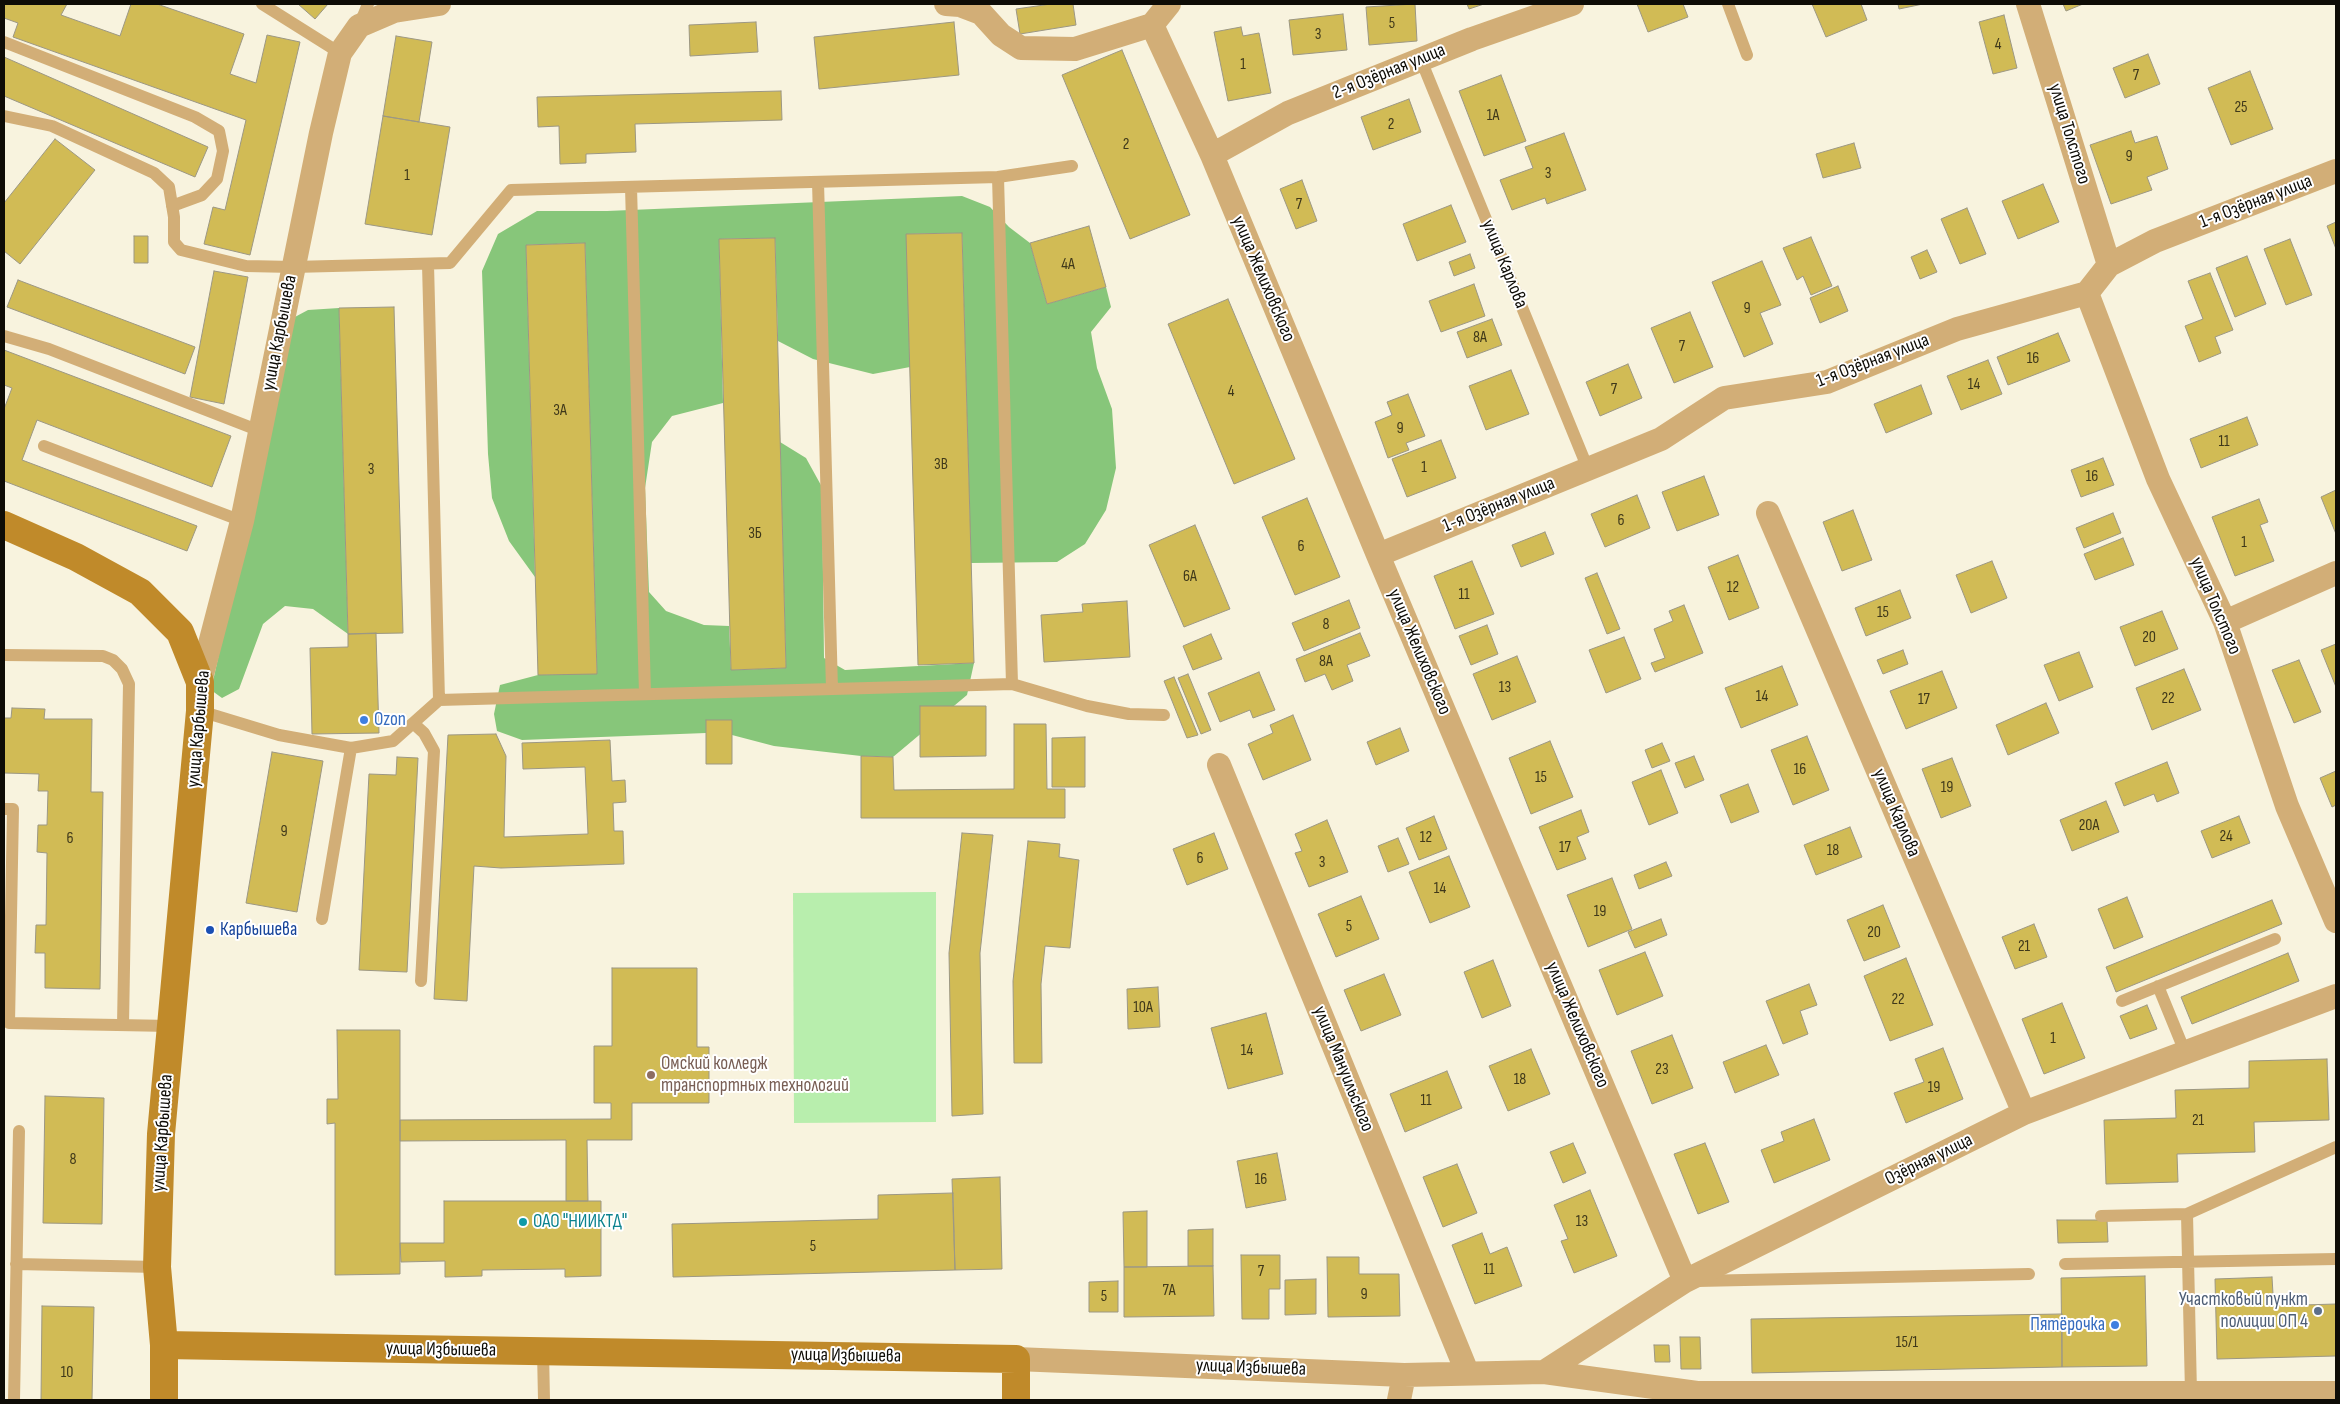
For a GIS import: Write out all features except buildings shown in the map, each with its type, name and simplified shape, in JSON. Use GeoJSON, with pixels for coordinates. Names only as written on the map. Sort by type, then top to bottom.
{"type":"FeatureCollection","features":[{"type":"Feature","properties":{"kind":"main road"},"geometry":{"type":"LineString","coordinates":[[4,525],[76,557],[140,592],[180,632],[200,682]]}},
{"type":"Feature","properties":{"kind":"main road","name":"улица Карбышева"},"geometry":{"type":"LineString","coordinates":[[164,1400],[164,1345],[157,1267],[161,1134],[200,711],[200,682]]}},
{"type":"Feature","properties":{"kind":"main road","name":"улица Избышева"},"geometry":{"type":"LineString","coordinates":[[164,1345],[1016,1359]]}},
{"type":"Feature","properties":{"kind":"main road"},"geometry":{"type":"LineString","coordinates":[[1016,1359],[1016,1400]]}},
{"type":"Feature","properties":{"kind":"street"},"geometry":{"type":"LineString","coordinates":[[359,26],[394,11],[439,4]]}},
{"type":"Feature","properties":{"kind":"street"},"geometry":{"type":"LineString","coordinates":[[946,4],[982,8],[1001,35],[1021,48],[1076,49],[1152,25],[1169,4]]}},
{"type":"Feature","properties":{"kind":"street","name":"2-я Озёрная улица"},"geometry":{"type":"LineString","coordinates":[[1212,155],[1288,113],[1472,39],[1572,4]]}},
{"type":"Feature","properties":{"kind":"street","name":"улица Толстого"},"geometry":{"type":"LineString","coordinates":[[2028,4],[2109,265]]}},
{"type":"Feature","properties":{"kind":"street","name":"улица Желиховского"},"geometry":{"type":"LineString","coordinates":[[1152,25],[1212,155],[1378,555],[1685,1281]]}},
{"type":"Feature","properties":{"kind":"street","name":"улица Карбышева"},"geometry":{"type":"LineString","coordinates":[[200,682],[242,521],[293,267],[340,53],[359,26]]}},
{"type":"Feature","properties":{"kind":"street","name":"1-я Озёрная улица"},"geometry":{"type":"LineString","coordinates":[[1378,555],[1661,439],[1724,398],[1827,382],[1957,329],[2087,293],[2109,265],[2156,241],[2336,171]]}},
{"type":"Feature","properties":{"kind":"street","name":"улица Толстого"},"geometry":{"type":"LineString","coordinates":[[2087,293],[2158,479],[2225,622],[2287,806],[2336,921]]}},
{"type":"Feature","properties":{"kind":"street","name":"улица Карлова"},"geometry":{"type":"LineString","coordinates":[[1768,513],[2024,1113]]}},
{"type":"Feature","properties":{"kind":"street"},"geometry":{"type":"LineString","coordinates":[[2225,622],[2336,573]]}},
{"type":"Feature","properties":{"kind":"street","name":"улица Мануильского"},"geometry":{"type":"LineString","coordinates":[[1219,765],[1467,1372]]}},
{"type":"Feature","properties":{"kind":"street","name":"Озёрная улица"},"geometry":{"type":"LineString","coordinates":[[1544,1372],[1685,1281],[2024,1113],[2185,1052],[2334,1002]]}},
{"type":"Feature","properties":{"kind":"street","name":"улица Избышева"},"geometry":{"type":"LineString","coordinates":[[1016,1359],[1404,1374],[1544,1372],[1698,1397],[2140,1397],[2191,1393],[2336,1393]]}},
{"type":"Feature","properties":{"kind":"street"},"geometry":{"type":"LineString","coordinates":[[1399,1400],[1404,1374]]}},
{"type":"Feature","properties":{"kind":"lane"},"geometry":{"type":"LineString","coordinates":[[262,4],[340,53]]}},
{"type":"Feature","properties":{"kind":"lane"},"geometry":{"type":"LineString","coordinates":[[359,26],[368,4]]}},
{"type":"Feature","properties":{"kind":"lane"},"geometry":{"type":"LineString","coordinates":[[1728,4],[1747,55]]}},
{"type":"Feature","properties":{"kind":"lane"},"geometry":{"type":"LineString","coordinates":[[4,42],[195,117],[219,131],[223,152],[217,179],[202,195],[172,206]]}},
{"type":"Feature","properties":{"kind":"lane","name":"улица Карлова"},"geometry":{"type":"LineString","coordinates":[[1420,60],[1588,469]]}},
{"type":"Feature","properties":{"kind":"lane"},"geometry":{"type":"LineString","coordinates":[[4,116],[52,126],[154,173],[168,187],[172,206],[174,242],[181,250],[246,266],[293,267],[450,263],[511,190],[998,177],[1072,166]]}},
{"type":"Feature","properties":{"kind":"lane"},"geometry":{"type":"LineString","coordinates":[[998,177],[1012,684]]}},
{"type":"Feature","properties":{"kind":"lane"},"geometry":{"type":"LineString","coordinates":[[818,182],[832,689]]}},
{"type":"Feature","properties":{"kind":"lane"},"geometry":{"type":"LineString","coordinates":[[631,186],[645,694]]}},
{"type":"Feature","properties":{"kind":"lane"},"geometry":{"type":"LineString","coordinates":[[428,264],[440,700]]}},
{"type":"Feature","properties":{"kind":"lane"},"geometry":{"type":"LineString","coordinates":[[4,336],[49,349],[260,431]]}},
{"type":"Feature","properties":{"kind":"lane"},"geometry":{"type":"LineString","coordinates":[[44,446],[242,521]]}},
{"type":"Feature","properties":{"kind":"lane"},"geometry":{"type":"LineString","coordinates":[[4,655],[103,656],[113,660],[122,668],[128,684],[123,1025]]}},
{"type":"Feature","properties":{"kind":"lane"},"geometry":{"type":"LineString","coordinates":[[200,711],[278,735],[351,748],[393,741],[440,700],[1012,684],[1087,706],[1129,714],[1164,715]]}},
{"type":"Feature","properties":{"kind":"lane"},"geometry":{"type":"LineString","coordinates":[[413,724],[424,733],[434,751],[421,981]]}},
{"type":"Feature","properties":{"kind":"lane"},"geometry":{"type":"LineString","coordinates":[[322,918],[351,748]]}},
{"type":"Feature","properties":{"kind":"lane"},"geometry":{"type":"LineString","coordinates":[[4,809],[13,809],[9,1023],[171,1026]]}},
{"type":"Feature","properties":{"kind":"lane"},"geometry":{"type":"LineString","coordinates":[[2122,1001],[2275,939]]}},
{"type":"Feature","properties":{"kind":"lane"},"geometry":{"type":"LineString","coordinates":[[2158,986],[2185,1052]]}},
{"type":"Feature","properties":{"kind":"lane"},"geometry":{"type":"LineString","coordinates":[[14,1400],[19,1131]]}},
{"type":"Feature","properties":{"kind":"lane"},"geometry":{"type":"LineString","coordinates":[[2101,1216],[2187,1214],[2336,1147]]}},
{"type":"Feature","properties":{"kind":"lane"},"geometry":{"type":"LineString","coordinates":[[2187,1214],[2191,1393]]}},
{"type":"Feature","properties":{"kind":"lane"},"geometry":{"type":"LineString","coordinates":[[2064,1264],[2336,1259]]}},
{"type":"Feature","properties":{"kind":"lane"},"geometry":{"type":"LineString","coordinates":[[16,1264],[157,1267]]}},
{"type":"Feature","properties":{"kind":"lane"},"geometry":{"type":"LineString","coordinates":[[1685,1281],[2029,1274]]}},
{"type":"Feature","properties":{"kind":"lane"},"geometry":{"type":"LineString","coordinates":[[543,1351],[544,1400]]}},
{"type":"Feature","properties":{"kind":"green space"},"geometry":{"type":"Polygon","coordinates":[[[962,196],[990,207],[1009,227],[1030,243],[1047,304],[1106,287],[1111,307],[1091,332],[1097,368],[1112,409],[1116,468],[1106,510],[1085,544],[1057,562],[971,563],[962,233],[907,234],[910,367],[873,374],[813,359],[778,341],[775,238],[719,239],[723,403],[672,416],[652,442],[645,488],[649,592],[666,611],[704,625],[729,626],[731,670],[786,668],[780,442],[806,458],[822,487],[824,658],[845,670],[974,663],[967,695],[893,757],[861,756],[774,746],[732,735],[732,720],[706,733],[522,740],[497,731],[494,714],[500,685],[538,675],[597,673],[585,243],[526,245],[535,577],[509,541],[492,498],[488,454],[482,271],[498,234],[537,211],[607,211],[962,196]]]}},
{"type":"Feature","properties":{"kind":"green space"},"geometry":{"type":"Polygon","coordinates":[[[339,308],[348,634],[313,609],[285,606],[263,624],[239,689],[222,698],[211,690],[293,318],[308,310],[339,308]]]}},
{"type":"Feature","properties":{"kind":"green space"},"geometry":{"type":"Polygon","coordinates":[[[936,892],[936,1122],[794,1123],[793,893],[936,892]]]}},
{"type":"Feature","properties":{"kind":"place","name":"Ozon"},"geometry":{"type":"Point","coordinates":[364,720]}},
{"type":"Feature","properties":{"kind":"place","name":"Карбышева"},"geometry":{"type":"Point","coordinates":[210,930]}},
{"type":"Feature","properties":{"kind":"place","name":"Омский колледж транспортных технологий"},"geometry":{"type":"Point","coordinates":[651,1075]}},
{"type":"Feature","properties":{"kind":"place","name":"ОАО \"НИИКТД\""},"geometry":{"type":"Point","coordinates":[523,1222]}},
{"type":"Feature","properties":{"kind":"place","name":"Участковый пункт полиции ОП 4"},"geometry":{"type":"Point","coordinates":[2318,1311]}},
{"type":"Feature","properties":{"kind":"place","name":"Пятёрочка"},"geometry":{"type":"Point","coordinates":[2115,1325]}}]}
